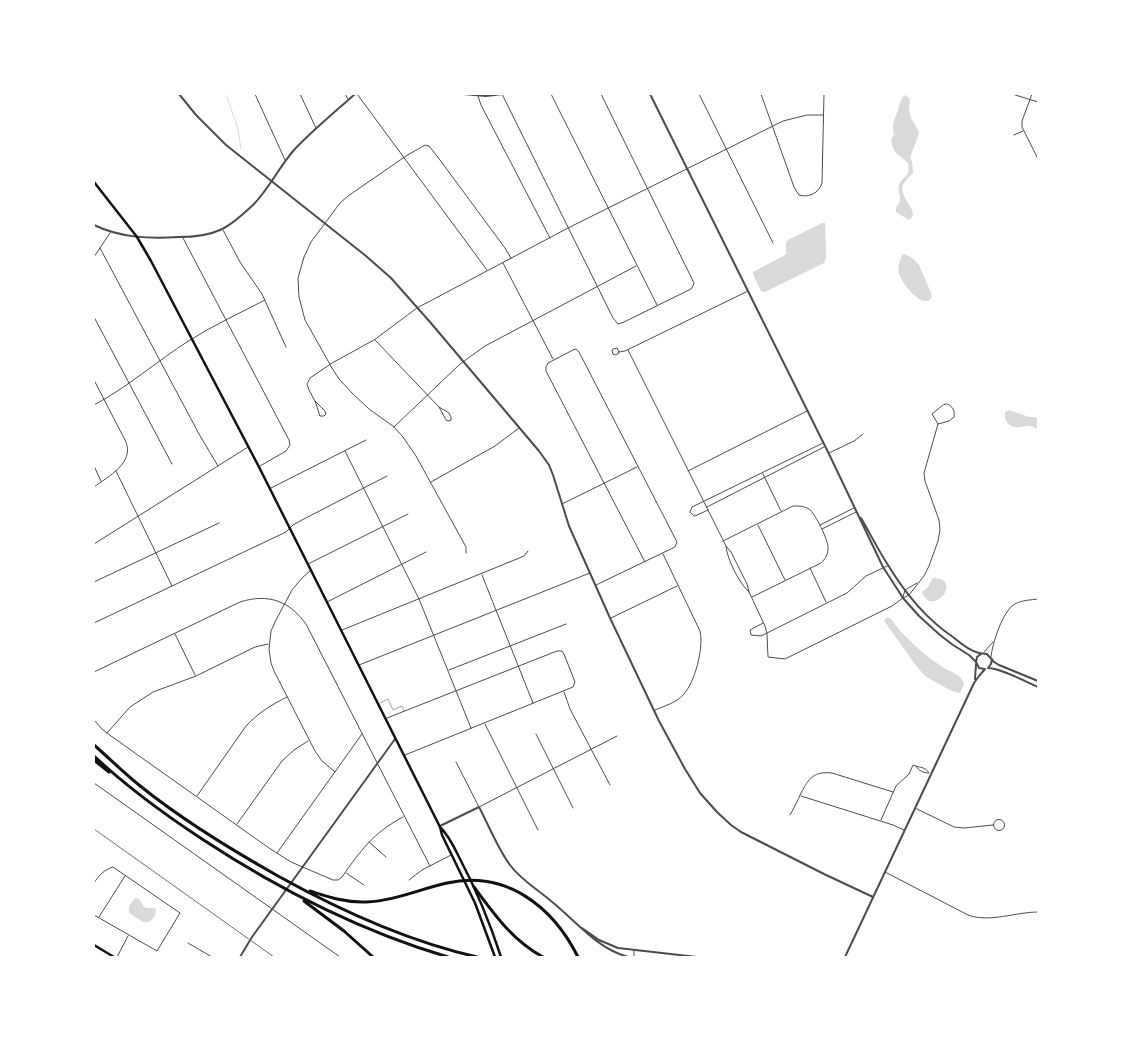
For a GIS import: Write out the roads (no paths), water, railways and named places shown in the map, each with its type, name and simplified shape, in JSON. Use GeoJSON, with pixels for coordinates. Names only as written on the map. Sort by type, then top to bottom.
{"type":"FeatureCollection","features":[{"type":"Feature","properties":{"kind":"highway"},"geometry":{"type":"LineString","coordinates":[[94,745],[137,784],[169,808],[283,879],[351,914],[388,929],[428,944],[477,957]]}},
{"type":"Feature","properties":{"kind":"highway"},"geometry":{"type":"LineString","coordinates":[[94,756],[125,784]]}},
{"type":"Feature","properties":{"kind":"highway"},"geometry":{"type":"LineString","coordinates":[[94,760],[190,831],[234,860],[295,894],[374,931],[448,957]]}},
{"type":"Feature","properties":{"kind":"highway"},"geometry":{"type":"LineString","coordinates":[[300,888],[337,900],[367,902],[387,899],[451,882],[486,882],[512,889],[537,904],[550,915],[564,932],[578,957]]}},
{"type":"Feature","properties":{"kind":"highway"},"geometry":{"type":"LineString","coordinates":[[474,887],[511,934],[542,957]]}},
{"type":"Feature","properties":{"kind":"highway"},"geometry":{"type":"LineString","coordinates":[[295,894],[344,931],[373,957]]}},
{"type":"Feature","properties":{"kind":"main road"},"geometry":{"type":"LineString","coordinates":[[94,182],[137,237],[249,446],[440,826],[474,887],[500,957]]}},
{"type":"Feature","properties":{"kind":"main road"},"geometry":{"type":"LineString","coordinates":[[440,826],[442,835],[479,912],[495,957]]}},
{"type":"Feature","properties":{"kind":"main road"},"geometry":{"type":"LineString","coordinates":[[94,945],[116,957]]}},
{"type":"Feature","properties":{"kind":"street"},"geometry":{"type":"LineString","coordinates":[[179,94],[214,134],[391,278],[540,451],[556,481],[569,526],[610,618],[690,778],[706,801],[739,831],[873,897]]}},
{"type":"Feature","properties":{"kind":"street"},"geometry":{"type":"LineString","coordinates":[[255,94],[286,160]]}},
{"type":"Feature","properties":{"kind":"street"},"geometry":{"type":"LineString","coordinates":[[300,94],[316,129]]}},
{"type":"Feature","properties":{"kind":"street"},"geometry":{"type":"LineString","coordinates":[[346,94],[348,100]]}},
{"type":"Feature","properties":{"kind":"street"},"geometry":{"type":"LineString","coordinates":[[94,225],[111,232],[137,237],[161,238],[207,235],[223,229],[237,220],[253,205],[286,160],[316,129],[356,94],[488,271]]}},
{"type":"Feature","properties":{"kind":"street"},"geometry":{"type":"LineString","coordinates":[[462,94],[478,96],[502,94],[613,318],[618,324],[691,288],[694,283],[601,94]]}},
{"type":"Feature","properties":{"kind":"street"},"geometry":{"type":"LineString","coordinates":[[551,94],[657,305]]}},
{"type":"Feature","properties":{"kind":"street"},"geometry":{"type":"LineString","coordinates":[[650,94],[808,411],[883,567],[903,598],[926,623],[953,645],[969,655],[981,669],[1001,671],[1038,687]]}},
{"type":"Feature","properties":{"kind":"street"},"geometry":{"type":"LineString","coordinates":[[699,94],[773,243]]}},
{"type":"Feature","properties":{"kind":"street"},"geometry":{"type":"LineString","coordinates":[[761,94],[796,192],[802,196],[810,195],[820,189],[822,183],[824,94]]}},
{"type":"Feature","properties":{"kind":"street"},"geometry":{"type":"LineString","coordinates":[[1012,94],[1038,102]]}},
{"type":"Feature","properties":{"kind":"street"},"geometry":{"type":"LineString","coordinates":[[1032,94],[1022,120],[1022,127],[1038,159]]}},
{"type":"Feature","properties":{"kind":"street"},"geometry":{"type":"LineString","coordinates":[[478,96],[550,238]]}},
{"type":"Feature","properties":{"kind":"street"},"geometry":{"type":"LineString","coordinates":[[315,401],[325,411],[326,414],[324,416],[320,416],[308,387],[308,381],[313,376],[330,364],[374,340],[417,308],[568,228],[688,170],[783,121],[799,116],[823,114]]}},
{"type":"Feature","properties":{"kind":"street"},"geometry":{"type":"LineString","coordinates":[[1014,134],[1024,130]]}},
{"type":"Feature","properties":{"kind":"street"},"geometry":{"type":"LineString","coordinates":[[466,553],[466,546],[410,446],[394,427],[352,393],[330,364],[302,312],[298,288],[299,272],[311,242],[340,203],[404,158],[427,145],[511,258]]}},
{"type":"Feature","properties":{"kind":"street"},"geometry":{"type":"LineString","coordinates":[[223,229],[235,253],[259,288],[286,348]]}},
{"type":"Feature","properties":{"kind":"street"},"geometry":{"type":"LineString","coordinates":[[94,256],[111,232]]}},
{"type":"Feature","properties":{"kind":"street"},"geometry":{"type":"LineString","coordinates":[[182,237],[290,442],[289,448],[286,451],[259,467]]}},
{"type":"Feature","properties":{"kind":"street"},"geometry":{"type":"LineString","coordinates":[[100,248],[218,466]]}},
{"type":"Feature","properties":{"kind":"street"},"geometry":{"type":"LineString","coordinates":[[503,262],[554,360]]}},
{"type":"Feature","properties":{"kind":"street"},"geometry":{"type":"LineString","coordinates":[[394,427],[463,361],[491,342],[636,266]]}},
{"type":"Feature","properties":{"kind":"street"},"geometry":{"type":"LineString","coordinates":[[620,352],[624,352],[748,290]]}},
{"type":"Feature","properties":{"kind":"street"},"geometry":{"type":"LineString","coordinates":[[94,406],[192,339],[265,300]]}},
{"type":"Feature","properties":{"kind":"street"},"geometry":{"type":"LineString","coordinates":[[94,317],[172,464]]}},
{"type":"Feature","properties":{"kind":"street"},"geometry":{"type":"LineString","coordinates":[[374,340],[439,408],[446,420],[451,420],[449,413],[439,408]]}},
{"type":"Feature","properties":{"kind":"street"},"geometry":{"type":"LineString","coordinates":[[596,586],[675,547],[677,542],[579,352],[575,349],[546,365],[546,371],[644,562]]}},
{"type":"Feature","properties":{"kind":"street"},"geometry":{"type":"LineString","coordinates":[[628,350],[723,541],[731,552],[747,584],[764,622],[767,633],[768,658],[785,659],[892,606],[908,595],[924,576],[940,530],[939,520],[924,473],[938,424],[932,414],[943,405],[950,405],[954,411],[954,417],[949,422],[938,424]]}},
{"type":"Feature","properties":{"kind":"street"},"geometry":{"type":"LineString","coordinates":[[94,380],[128,448],[125,461],[94,487]]}},
{"type":"Feature","properties":{"kind":"street"},"geometry":{"type":"LineString","coordinates":[[688,471],[808,411]]}},
{"type":"Feature","properties":{"kind":"street"},"geometry":{"type":"LineString","coordinates":[[430,482],[495,446],[520,427]]}},
{"type":"Feature","properties":{"kind":"street"},"geometry":{"type":"LineString","coordinates":[[829,454],[863,434]]}},
{"type":"Feature","properties":{"kind":"street"},"geometry":{"type":"LineString","coordinates":[[270,489],[366,440]]}},
{"type":"Feature","properties":{"kind":"street"},"geometry":{"type":"LineString","coordinates":[[823,443],[692,507],[691,513],[695,516],[825,447]]}},
{"type":"Feature","properties":{"kind":"street"},"geometry":{"type":"LineString","coordinates":[[94,544],[249,446]]}},
{"type":"Feature","properties":{"kind":"street"},"geometry":{"type":"LineString","coordinates":[[345,451],[419,599],[471,728]]}},
{"type":"Feature","properties":{"kind":"street"},"geometry":{"type":"LineString","coordinates":[[94,466],[101,481]]}},
{"type":"Feature","properties":{"kind":"street"},"geometry":{"type":"LineString","coordinates":[[562,504],[638,466]]}},
{"type":"Feature","properties":{"kind":"street"},"geometry":{"type":"LineString","coordinates":[[116,470],[172,586]]}},
{"type":"Feature","properties":{"kind":"street"},"geometry":{"type":"LineString","coordinates":[[762,473],[782,512]]}},
{"type":"Feature","properties":{"kind":"street"},"geometry":{"type":"LineString","coordinates":[[94,624],[286,532],[302,520],[388,476]]}},
{"type":"Feature","properties":{"kind":"street"},"geometry":{"type":"LineString","coordinates":[[723,541],[793,506],[804,506],[813,513],[828,544],[828,553],[823,560],[752,598]]}},
{"type":"Feature","properties":{"kind":"street"},"geometry":{"type":"LineString","coordinates":[[819,526],[855,507]]}},
{"type":"Feature","properties":{"kind":"street"},"geometry":{"type":"LineString","coordinates":[[821,530],[857,512]]}},
{"type":"Feature","properties":{"kind":"street"},"geometry":{"type":"LineString","coordinates":[[857,512],[908,595],[942,629],[970,648],[987,654],[999,665],[1038,680]]}},
{"type":"Feature","properties":{"kind":"street"},"geometry":{"type":"LineString","coordinates":[[308,564],[408,514]]}},
{"type":"Feature","properties":{"kind":"street"},"geometry":{"type":"LineString","coordinates":[[94,582],[218,523]]}},
{"type":"Feature","properties":{"kind":"street"},"geometry":{"type":"LineString","coordinates":[[757,524],[785,581]]}},
{"type":"Feature","properties":{"kind":"street"},"geometry":{"type":"LineString","coordinates":[[726,546],[727,554],[743,586],[749,592]]}},
{"type":"Feature","properties":{"kind":"street"},"geometry":{"type":"LineString","coordinates":[[341,630],[482,574],[524,556],[528,551]]}},
{"type":"Feature","properties":{"kind":"street"},"geometry":{"type":"LineString","coordinates":[[327,602],[426,552]]}},
{"type":"Feature","properties":{"kind":"street"},"geometry":{"type":"LineString","coordinates":[[655,711],[675,701],[685,693],[693,678],[702,640],[700,631],[663,553]]}},
{"type":"Feature","properties":{"kind":"street"},"geometry":{"type":"LineString","coordinates":[[764,622],[750,629],[750,634],[759,636],[767,633],[847,593],[864,577],[888,565]]}},
{"type":"Feature","properties":{"kind":"street"},"geometry":{"type":"LineString","coordinates":[[810,568],[827,603]]}},
{"type":"Feature","properties":{"kind":"street"},"geometry":{"type":"LineString","coordinates":[[311,570],[297,584],[273,626],[269,644],[271,663],[315,751],[322,761],[334,772]]}},
{"type":"Feature","properties":{"kind":"street"},"geometry":{"type":"LineString","coordinates":[[359,665],[590,573]]}},
{"type":"Feature","properties":{"kind":"street"},"geometry":{"type":"LineString","coordinates":[[482,574],[533,703]]}},
{"type":"Feature","properties":{"kind":"street"},"geometry":{"type":"LineString","coordinates":[[903,598],[905,590],[919,582]]}},
{"type":"Feature","properties":{"kind":"street"},"geometry":{"type":"LineString","coordinates":[[610,618],[678,585]]}},
{"type":"Feature","properties":{"kind":"street"},"geometry":{"type":"LineString","coordinates":[[94,672],[247,599],[266,598],[285,604],[299,615],[307,626],[430,866]]}},
{"type":"Feature","properties":{"kind":"street"},"geometry":{"type":"LineString","coordinates":[[974,683],[977,657],[991,645],[1010,607],[1020,602],[1038,599]]}},
{"type":"Feature","properties":{"kind":"street"},"geometry":{"type":"LineString","coordinates":[[448,670],[566,624]]}},
{"type":"Feature","properties":{"kind":"street"},"geometry":{"type":"LineString","coordinates":[[175,633],[196,676]]}},
{"type":"Feature","properties":{"kind":"street"},"geometry":{"type":"LineString","coordinates":[[845,957],[974,683],[991,664],[994,639]]}},
{"type":"Feature","properties":{"kind":"street"},"geometry":{"type":"LineString","coordinates":[[106,733],[130,707],[144,697],[163,687],[196,676],[255,647],[269,644]]}},
{"type":"Feature","properties":{"kind":"street"},"geometry":{"type":"LineString","coordinates":[[386,719],[557,651],[564,654],[575,682],[573,688],[404,755]]}},
{"type":"Feature","properties":{"kind":"street"},"geometry":{"type":"LineString","coordinates":[[564,691],[570,709],[610,785]]}},
{"type":"Feature","properties":{"kind":"street"},"geometry":{"type":"LineString","coordinates":[[196,796],[246,726],[264,710],[287,697]]}},
{"type":"Feature","properties":{"kind":"street"},"geometry":{"type":"LineString","coordinates":[[94,720],[106,733],[277,854],[335,880],[340,879],[368,842],[386,826],[404,816]]}},
{"type":"Feature","properties":{"kind":"street"},"geometry":{"type":"LineString","coordinates":[[485,723],[538,830]]}},
{"type":"Feature","properties":{"kind":"street"},"geometry":{"type":"LineString","coordinates":[[277,854],[362,734]]}},
{"type":"Feature","properties":{"kind":"street"},"geometry":{"type":"LineString","coordinates":[[536,734],[573,808]]}},
{"type":"Feature","properties":{"kind":"street"},"geometry":{"type":"LineString","coordinates":[[440,826],[617,736]]}},
{"type":"Feature","properties":{"kind":"street"},"geometry":{"type":"LineString","coordinates":[[240,957],[396,738]]}},
{"type":"Feature","properties":{"kind":"street"},"geometry":{"type":"LineString","coordinates":[[237,825],[282,761],[309,740]]}},
{"type":"Feature","properties":{"kind":"street"},"geometry":{"type":"LineString","coordinates":[[456,762],[511,867],[588,935],[606,948],[628,957]]}},
{"type":"Feature","properties":{"kind":"street"},"geometry":{"type":"LineString","coordinates":[[881,821],[896,786],[909,774],[914,766],[918,770],[930,773]]}},
{"type":"Feature","properties":{"kind":"street"},"geometry":{"type":"LineString","coordinates":[[790,815],[808,780],[818,773],[832,773],[893,792]]}},
{"type":"Feature","properties":{"kind":"street"},"geometry":{"type":"LineString","coordinates":[[94,783],[340,957]]}},
{"type":"Feature","properties":{"kind":"street"},"geometry":{"type":"LineString","coordinates":[[800,796],[893,825],[904,831]]}},
{"type":"Feature","properties":{"kind":"street"},"geometry":{"type":"LineString","coordinates":[[915,808],[954,827],[994,825]]}},
{"type":"Feature","properties":{"kind":"street"},"geometry":{"type":"LineString","coordinates":[[998,819],[1005,824],[1004,828],[1000,830],[995,828],[994,825],[994,822],[998,819]]}},
{"type":"Feature","properties":{"kind":"street"},"geometry":{"type":"LineString","coordinates":[[368,842],[386,857]]}},
{"type":"Feature","properties":{"kind":"street"},"geometry":{"type":"LineString","coordinates":[[408,880],[452,854]]}},
{"type":"Feature","properties":{"kind":"street"},"geometry":{"type":"LineString","coordinates":[[94,883],[99,874],[108,868],[114,867],[180,913],[157,951],[94,914]]}},
{"type":"Feature","properties":{"kind":"street"},"geometry":{"type":"LineString","coordinates":[[346,872],[364,885]]}},
{"type":"Feature","properties":{"kind":"street"},"geometry":{"type":"LineString","coordinates":[[884,872],[977,918],[1038,912]]}},
{"type":"Feature","properties":{"kind":"street"},"geometry":{"type":"LineString","coordinates":[[99,918],[126,875]]}},
{"type":"Feature","properties":{"kind":"street"},"geometry":{"type":"LineString","coordinates":[[576,924],[605,943],[618,948],[697,957]]}},
{"type":"Feature","properties":{"kind":"street"},"geometry":{"type":"LineString","coordinates":[[116,957],[129,935]]}},
{"type":"Feature","properties":{"kind":"street"},"geometry":{"type":"LineString","coordinates":[[188,943],[212,957]]}},
{"type":"Feature","properties":{"kind":"street"},"geometry":{"type":"LineString","coordinates":[[634,950],[634,957]]}},
{"type":"Feature","properties":{"kind":"lane"},"geometry":{"type":"LineString","coordinates":[[378,704],[388,699],[393,710],[402,706],[404,712]]}},
{"type":"Feature","properties":{"kind":"waterway"},"geometry":{"type":"LineString","coordinates":[[226,94],[238,129],[241,149]]}},
{"type":"Feature","properties":{"kind":"railway"},"geometry":{"type":"LineString","coordinates":[[94,829],[274,957]]}}]}
